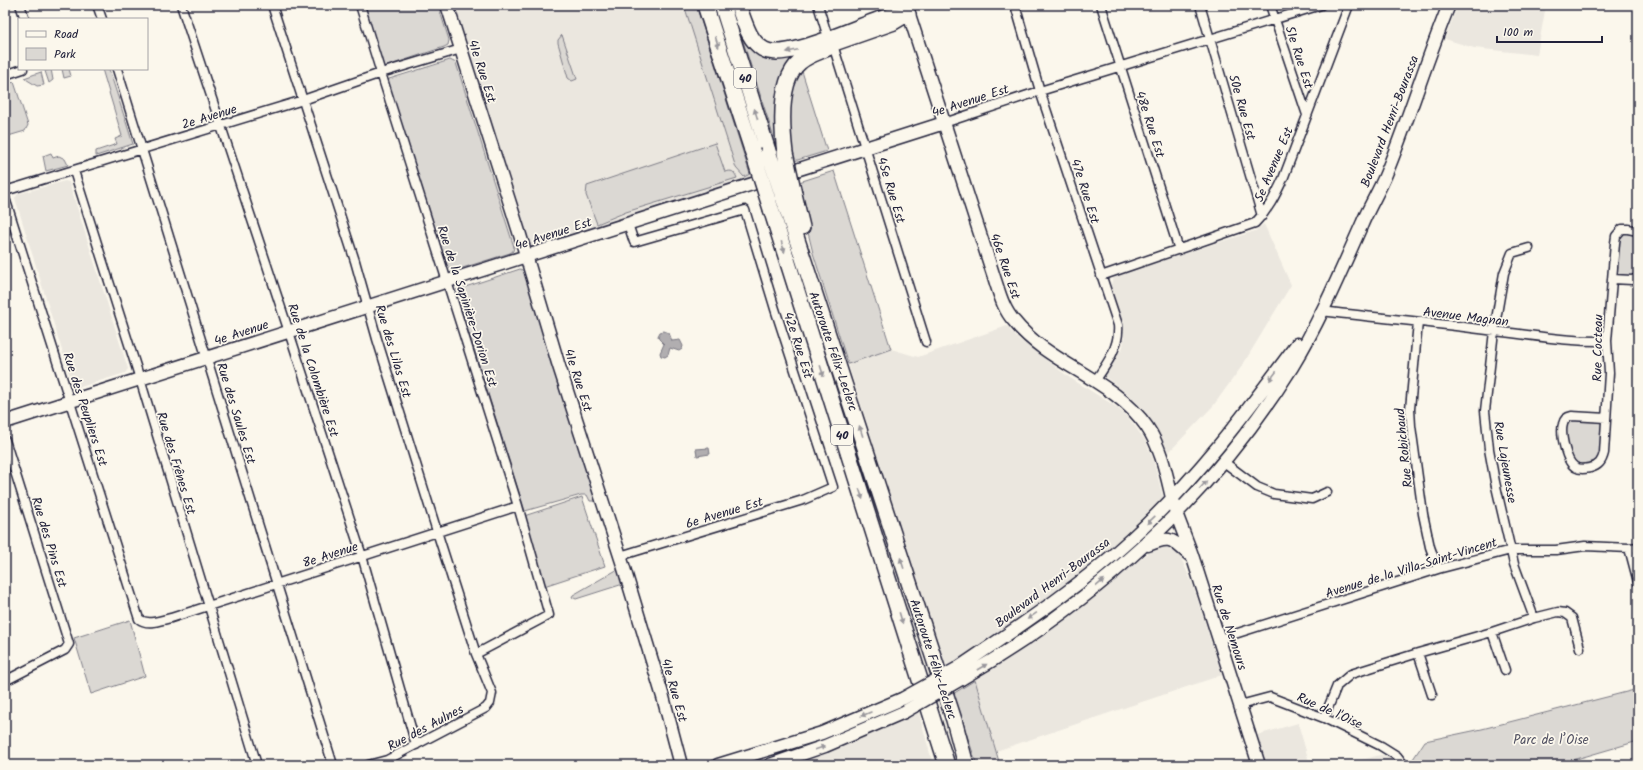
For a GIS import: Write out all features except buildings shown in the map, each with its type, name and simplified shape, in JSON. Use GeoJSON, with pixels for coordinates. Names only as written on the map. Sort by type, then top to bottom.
{"type":"FeatureCollection","features":[{"type":"Feature","properties":{"kind":"highway","name":"Autoroute Félix-Leclerc"},"geometry":{"type":"LineString","coordinates":[[705,5],[947,765]]}},
{"type":"Feature","properties":{"kind":"highway","name":"Autoroute Félix-Leclerc"},"geometry":{"type":"LineString","coordinates":[[722,5],[768,151],[789,199],[807,270],[954,720],[966,765]]}},
{"type":"Feature","properties":{"kind":"highway"},"geometry":{"type":"LineString","coordinates":[[738,5],[753,41],[763,50],[777,53],[798,50],[907,10]]}},
{"type":"Feature","properties":{"kind":"highway"},"geometry":{"type":"LineString","coordinates":[[789,199],[782,121],[784,94],[791,74],[800,62],[833,45]]}},
{"type":"Feature","properties":{"kind":"highway"},"geometry":{"type":"LineString","coordinates":[[954,720],[974,765]]}},
{"type":"Feature","properties":{"kind":"highway"},"geometry":{"type":"LineString","coordinates":[[937,733],[941,765]]}},
{"type":"Feature","properties":{"kind":"street"},"geometry":{"type":"LineString","coordinates":[[20,5],[25,18]]}},
{"type":"Feature","properties":{"kind":"street"},"geometry":{"type":"LineString","coordinates":[[97,5],[102,18]]}},
{"type":"Feature","properties":{"kind":"street","name":"Rue de la Colombière Est"},"geometry":{"type":"LineString","coordinates":[[181,5],[362,556],[416,745]]}},
{"type":"Feature","properties":{"kind":"street","name":"Rue des Lilas Est"},"geometry":{"type":"LineString","coordinates":[[272,5],[355,261],[437,532],[476,654],[492,693],[490,703]]}},
{"type":"Feature","properties":{"kind":"street","name":"Rue de la Sapinière-Dorion Est"},"geometry":{"type":"LineString","coordinates":[[360,5],[518,506],[549,615],[476,654]]}},
{"type":"Feature","properties":{"kind":"street","name":"41e Rue Est"},"geometry":{"type":"LineString","coordinates":[[447,5],[620,556],[663,697],[681,765]]}},
{"type":"Feature","properties":{"kind":"street"},"geometry":{"type":"LineString","coordinates":[[818,5],[826,31]]}},
{"type":"Feature","properties":{"kind":"street","name":"47e Rue Est"},"geometry":{"type":"LineString","coordinates":[[1015,5],[1040,91],[1118,325],[1118,337],[1113,353],[1095,381]]}},
{"type":"Feature","properties":{"kind":"street","name":"48e Rue Est"},"geometry":{"type":"LineString","coordinates":[[1100,5],[1179,250]]}},
{"type":"Feature","properties":{"kind":"street","name":"50e Rue Est"},"geometry":{"type":"LineString","coordinates":[[1200,5],[1262,216]]}},
{"type":"Feature","properties":{"kind":"street","name":"51e Rue Est"},"geometry":{"type":"LineString","coordinates":[[1270,5],[1307,116]]}},
{"type":"Feature","properties":{"kind":"street","name":"4e Avenue Est"},"geometry":{"type":"LineString","coordinates":[[486,270],[1040,91],[1321,5]]}},
{"type":"Feature","properties":{"kind":"street","name":"5e Avenue Est"},"geometry":{"type":"LineString","coordinates":[[1101,276],[1255,223],[1262,216],[1271,205],[1307,116],[1349,5]]}},
{"type":"Feature","properties":{"kind":"street","name":"Boulevard Henri-Bourassa"},"geometry":{"type":"LineString","coordinates":[[718,765],[822,732],[1002,656],[1086,596],[1142,547],[1176,514],[1224,462],[1252,426],[1292,366],[1321,311],[1385,176],[1422,75],[1450,5]]}},
{"type":"Feature","properties":{"kind":"street"},"geometry":{"type":"LineString","coordinates":[[833,45],[893,24],[907,10]]}},
{"type":"Feature","properties":{"kind":"street","name":"46e Rue Est"},"geometry":{"type":"LineString","coordinates":[[907,10],[997,288],[1006,310],[1013,321],[1041,346],[1095,381],[1130,407],[1148,429],[1157,448],[1173,499]]}},
{"type":"Feature","properties":{"kind":"street","name":"45e Rue Est"},"geometry":{"type":"LineString","coordinates":[[833,45],[926,342]]}},
{"type":"Feature","properties":{"kind":"street","name":"2e Avenue"},"geometry":{"type":"LineString","coordinates":[[5,191],[303,100],[381,73],[419,63],[461,49]]}},
{"type":"Feature","properties":{"kind":"street"},"geometry":{"type":"LineString","coordinates":[[5,75],[20,70]]}},
{"type":"Feature","properties":{"kind":"street","name":"Rue des Saules Est"},"geometry":{"type":"LineString","coordinates":[[117,70],[333,765]]}},
{"type":"Feature","properties":{"kind":"street","name":"Rue des Frênes Est"},"geometry":{"type":"LineString","coordinates":[[74,171],[140,379],[256,764]]}},
{"type":"Feature","properties":{"kind":"street","name":"Rue des Peupliers Est"},"geometry":{"type":"LineString","coordinates":[[5,198],[139,619],[148,623]]}},
{"type":"Feature","properties":{"kind":"street","name":"42e Rue Est"},"geometry":{"type":"LineString","coordinates":[[628,224],[634,242],[745,210],[775,309],[833,487]]}},
{"type":"Feature","properties":{"kind":"street","name":"Rue Cocteau"},"geometry":{"type":"LineString","coordinates":[[1606,418],[1572,416],[1563,422],[1562,430],[1567,457],[1576,468],[1593,468],[1602,460],[1604,453],[1609,373],[1607,341],[1616,236],[1622,230],[1628,229],[1638,232]]}},
{"type":"Feature","properties":{"kind":"street","name":"Rue Lajeunesse"},"geometry":{"type":"LineString","coordinates":[[1529,248],[1512,253],[1504,273],[1494,330],[1485,411],[1489,449],[1514,564],[1534,618]]}},
{"type":"Feature","properties":{"kind":"street","name":"4e Avenue"},"geometry":{"type":"LineString","coordinates":[[5,422],[486,270]]}},
{"type":"Feature","properties":{"kind":"street"},"geometry":{"type":"LineString","coordinates":[[1612,278],[1632,280],[1638,278]]}},
{"type":"Feature","properties":{"kind":"street","name":"Boulevard Henri-Bourassa"},"geometry":{"type":"LineString","coordinates":[[770,765],[825,746],[904,712],[960,674],[1130,541],[1173,499],[1229,434],[1321,311]]}},
{"type":"Feature","properties":{"kind":"street","name":"Avenue Magnan"},"geometry":{"type":"LineString","coordinates":[[1321,311],[1494,330],[1557,340],[1582,342],[1607,341]]}},
{"type":"Feature","properties":{"kind":"street","name":"Rue Robichaud"},"geometry":{"type":"LineString","coordinates":[[1418,322],[1410,409],[1411,426],[1423,514],[1430,547],[1438,569]]}},
{"type":"Feature","properties":{"kind":"street","name":"Rue des Pins Est"},"geometry":{"type":"LineString","coordinates":[[5,440],[69,644],[65,650],[6,679]]}},
{"type":"Feature","properties":{"kind":"street"},"geometry":{"type":"LineString","coordinates":[[1224,462],[1256,487],[1274,494],[1312,499],[1327,492]]}},
{"type":"Feature","properties":{"kind":"street","name":"6e Avenue Est"},"geometry":{"type":"LineString","coordinates":[[620,556],[803,500],[833,487]]}},
{"type":"Feature","properties":{"kind":"street","name":"Rue de Nemours"},"geometry":{"type":"LineString","coordinates":[[1173,499],[1176,514],[1192,556],[1259,765]]}},
{"type":"Feature","properties":{"kind":"street","name":"8e Avenue"},"geometry":{"type":"LineString","coordinates":[[148,623],[171,618],[518,506]]}},
{"type":"Feature","properties":{"kind":"street"},"geometry":{"type":"LineString","coordinates":[[1142,547],[1162,539],[1169,539],[1177,543],[1192,556]]}},
{"type":"Feature","properties":{"kind":"street","name":"Avenue de la Villa-Saint-Vincent"},"geometry":{"type":"LineString","coordinates":[[1219,639],[1438,569],[1511,550],[1556,550],[1585,546],[1634,548]]}},
{"type":"Feature","properties":{"kind":"street"},"geometry":{"type":"LineString","coordinates":[[1634,548],[1638,582]]}},
{"type":"Feature","properties":{"kind":"street"},"geometry":{"type":"LineString","coordinates":[[1324,718],[1337,686],[1351,674],[1534,618],[1558,612],[1565,613],[1572,618],[1580,648]]}},
{"type":"Feature","properties":{"kind":"street"},"geometry":{"type":"LineString","coordinates":[[1492,632],[1505,670]]}},
{"type":"Feature","properties":{"kind":"street"},"geometry":{"type":"LineString","coordinates":[[1418,653],[1432,695]]}},
{"type":"Feature","properties":{"kind":"street","name":"Rue de l'Oise"},"geometry":{"type":"LineString","coordinates":[[1240,705],[1270,697],[1324,718],[1381,746],[1397,756],[1404,765]]}},
{"type":"Feature","properties":{"kind":"street","name":"Rue des Aulnes"},"geometry":{"type":"LineString","coordinates":[[368,765],[387,760],[486,708],[490,703]]}},
{"type":"Feature","properties":{"kind":"shaded area"},"geometry":{"type":"Polygon","coordinates":[[[447,5],[705,5],[752,150],[754,183],[526,257],[447,5]]]}},
{"type":"Feature","properties":{"kind":"shaded area"},"geometry":{"type":"Polygon","coordinates":[[[1458,5],[1546,5],[1537,55],[1474,48],[1445,39],[1458,5]]]}},
{"type":"Feature","properties":{"kind":"shaded area"},"geometry":{"type":"Polygon","coordinates":[[[65,181],[69,182],[128,369],[125,373],[77,388],[73,386],[15,198],[18,194],[65,181]]]}},
{"type":"Feature","properties":{"kind":"shaded area"},"geometry":{"type":"Polygon","coordinates":[[[1264,224],[1291,285],[1242,366],[1213,406],[1169,452],[1146,412],[1129,395],[1104,376],[1123,347],[1124,337],[1123,324],[1110,287],[1112,281],[1116,275],[1255,231],[1264,224]]]}},
{"type":"Feature","properties":{"kind":"shaded area"},"geometry":{"type":"Polygon","coordinates":[[[1007,326],[1016,337],[1070,378],[1115,406],[1128,417],[1145,440],[1153,459],[1163,497],[1122,537],[1061,588],[991,640],[944,667],[848,364],[891,349],[918,357],[1007,326]]]}},
{"type":"Feature","properties":{"kind":"shaded area"},"geometry":{"type":"Polygon","coordinates":[[[664,331],[669,333],[672,341],[680,340],[683,346],[679,351],[670,348],[668,355],[665,357],[661,356],[660,353],[664,344],[658,336],[660,332],[664,331]]]}},
{"type":"Feature","properties":{"kind":"shaded area"},"geometry":{"type":"Polygon","coordinates":[[[709,448],[710,454],[697,456],[696,449],[709,448]]]}},
{"type":"Feature","properties":{"kind":"shaded area"},"geometry":{"type":"Polygon","coordinates":[[[1164,544],[1177,549],[1193,585],[1222,675],[996,751],[975,680],[1033,643],[1159,545],[1164,544]]]}},
{"type":"Feature","properties":{"kind":"shaded area"},"geometry":{"type":"Polygon","coordinates":[[[919,713],[933,765],[774,765],[919,713]]]}},
{"type":"Feature","properties":{"kind":"shaded area"},"geometry":{"type":"Polygon","coordinates":[[[1298,723],[1310,765],[1259,765],[1250,737],[1298,723]]]}},
{"type":"Feature","properties":{"kind":"shaded area"},"geometry":{"type":"Polygon","coordinates":[[[1380,755],[1397,756],[1404,765],[1343,765],[1380,755]]]}},
{"type":"Feature","properties":{"kind":"green space"},"geometry":{"type":"Polygon","coordinates":[[[364,5],[438,5],[449,40],[448,45],[384,67],[364,5]]]}},
{"type":"Feature","properties":{"kind":"green space"},"geometry":{"type":"Polygon","coordinates":[[[684,5],[696,5],[750,174],[744,177],[736,168],[684,5]]]}},
{"type":"Feature","properties":{"kind":"green space"},"geometry":{"type":"Polygon","coordinates":[[[734,13],[744,32],[798,58],[779,140],[775,141],[734,13]]]}},
{"type":"Feature","properties":{"kind":"green space"},"geometry":{"type":"Polygon","coordinates":[[[562,35],[577,79],[572,81],[568,78],[558,43],[558,40],[562,35]]]}},
{"type":"Feature","properties":{"kind":"green space"},"geometry":{"type":"Polygon","coordinates":[[[450,60],[456,63],[514,247],[513,251],[510,253],[453,271],[447,266],[388,81],[389,79],[450,60]]]}},
{"type":"Feature","properties":{"kind":"green space"},"geometry":{"type":"Polygon","coordinates":[[[801,68],[827,151],[791,162],[788,93],[801,68]]]}},
{"type":"Feature","properties":{"kind":"green space"},"geometry":{"type":"Polygon","coordinates":[[[51,70],[53,80],[49,83],[45,71],[51,70]]]}},
{"type":"Feature","properties":{"kind":"green space"},"geometry":{"type":"Polygon","coordinates":[[[62,70],[69,70],[71,76],[64,78],[62,70]]]}},
{"type":"Feature","properties":{"kind":"green space"},"geometry":{"type":"Polygon","coordinates":[[[102,70],[109,70],[133,144],[96,156],[96,151],[117,144],[115,139],[122,136],[102,70]]]}},
{"type":"Feature","properties":{"kind":"green space"},"geometry":{"type":"Polygon","coordinates":[[[41,72],[44,85],[37,86],[24,78],[41,72]]]}},
{"type":"Feature","properties":{"kind":"green space"},"geometry":{"type":"Polygon","coordinates":[[[14,82],[28,125],[25,131],[5,137],[5,85],[14,82]]]}},
{"type":"Feature","properties":{"kind":"green space"},"geometry":{"type":"Polygon","coordinates":[[[715,143],[725,172],[732,172],[737,178],[626,212],[597,224],[586,195],[587,186],[715,143]]]}},
{"type":"Feature","properties":{"kind":"green space"},"geometry":{"type":"Polygon","coordinates":[[[51,153],[53,158],[59,156],[65,159],[68,165],[46,171],[43,156],[51,153]]]}},
{"type":"Feature","properties":{"kind":"green space"},"geometry":{"type":"Polygon","coordinates":[[[834,171],[891,349],[848,364],[813,253],[796,183],[834,171]]]}},
{"type":"Feature","properties":{"kind":"green space"},"geometry":{"type":"Polygon","coordinates":[[[1638,231],[1638,278],[1612,279],[1619,232],[1638,231]]]}},
{"type":"Feature","properties":{"kind":"green space"},"geometry":{"type":"Polygon","coordinates":[[[520,269],[524,271],[599,502],[596,503],[590,501],[587,495],[581,495],[525,511],[456,292],[456,290],[520,269]]]}},
{"type":"Feature","properties":{"kind":"green space"},"geometry":{"type":"Polygon","coordinates":[[[1567,418],[1606,418],[1604,453],[1593,468],[1572,464],[1563,422],[1567,418]]]}},
{"type":"Feature","properties":{"kind":"green space"},"geometry":{"type":"Polygon","coordinates":[[[582,497],[605,566],[541,587],[521,517],[582,497]]]}},
{"type":"Feature","properties":{"kind":"green space"},"geometry":{"type":"Polygon","coordinates":[[[620,568],[626,586],[620,585],[576,599],[572,597],[573,595],[620,568]]]}},
{"type":"Feature","properties":{"kind":"green space"},"geometry":{"type":"Polygon","coordinates":[[[130,620],[145,676],[91,694],[74,638],[130,620]]]}},
{"type":"Feature","properties":{"kind":"green space"},"geometry":{"type":"Polygon","coordinates":[[[975,680],[1000,765],[977,765],[953,694],[975,680]]]}},
{"type":"Feature","properties":{"kind":"green space","name":"Parc de l’Oise"},"geometry":{"type":"Polygon","coordinates":[[[1638,689],[1638,741],[1556,765],[1409,765],[1425,741],[1482,729],[1638,689]]]}}]}
